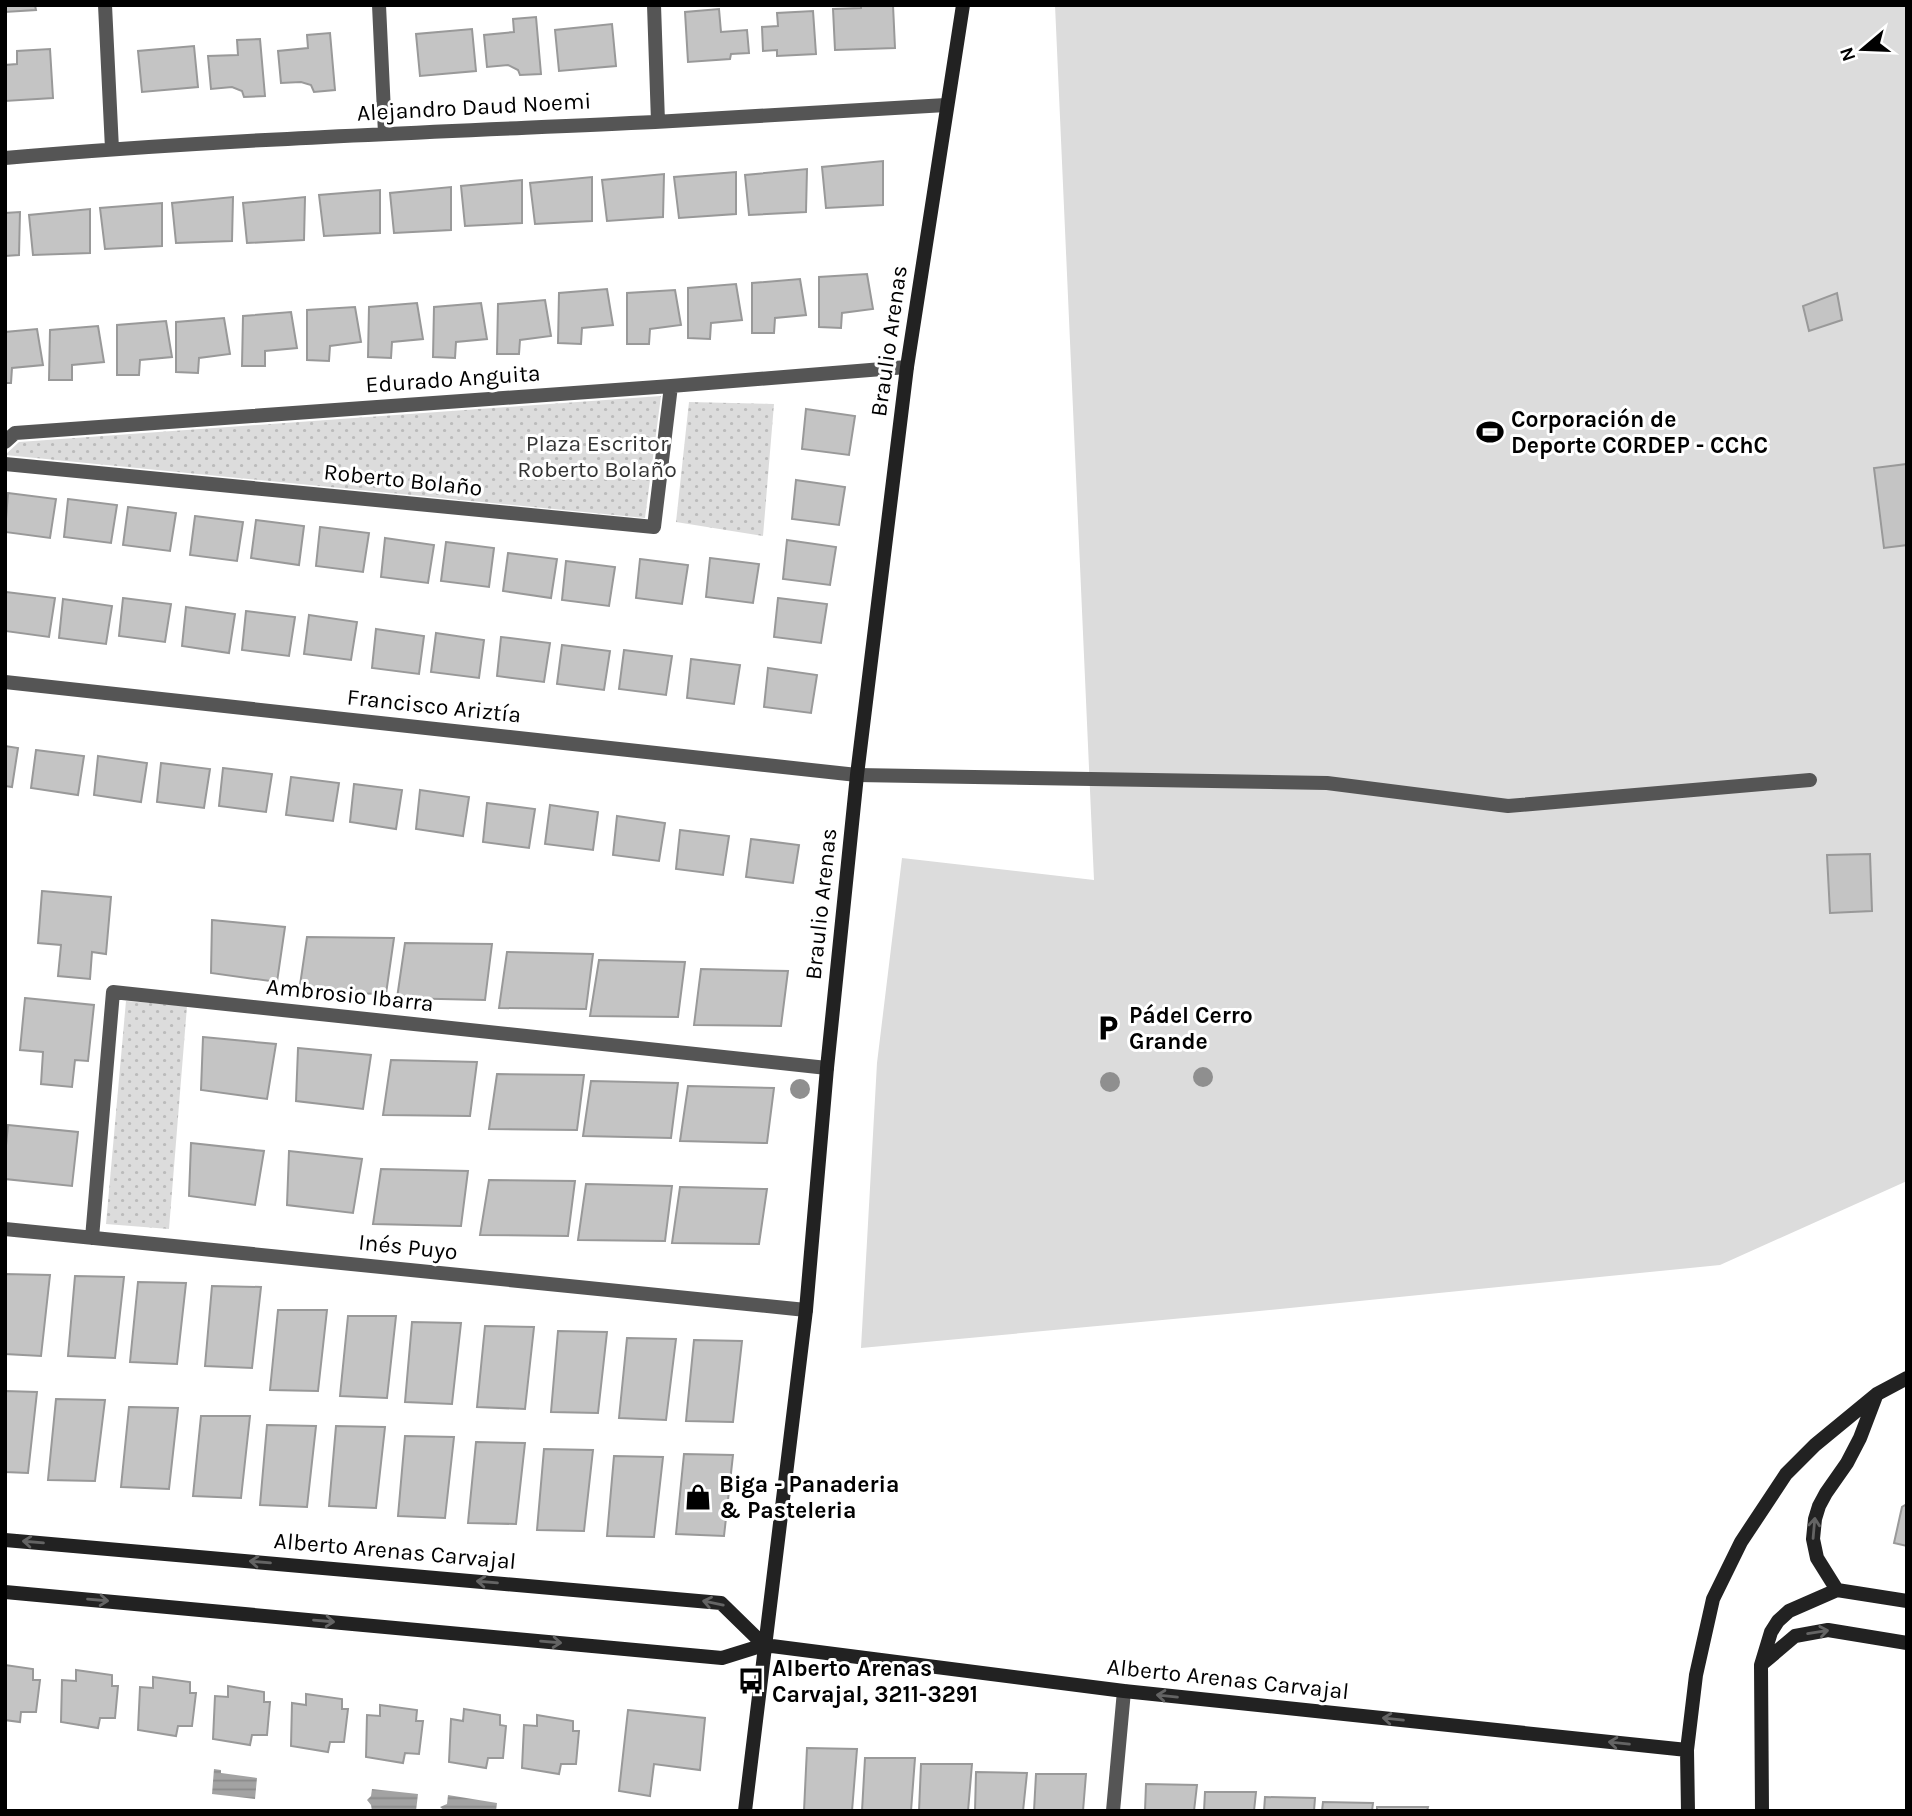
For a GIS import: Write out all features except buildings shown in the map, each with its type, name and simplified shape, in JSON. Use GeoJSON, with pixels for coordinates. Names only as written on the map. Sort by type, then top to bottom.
{"type":"FeatureCollection","features":[{"type":"Feature","properties":{"kind":"street"},"geometry":{"type":"LineString","coordinates":[[105,5],[112,149]]}},
{"type":"Feature","properties":{"kind":"street"},"geometry":{"type":"LineString","coordinates":[[379,5],[385,134]]}},
{"type":"Feature","properties":{"kind":"street"},"geometry":{"type":"LineString","coordinates":[[654,5],[658,122]]}},
{"type":"Feature","properties":{"kind":"street","name":"Braulio Arenas"},"geometry":{"type":"LineString","coordinates":[[745,1811],[806,1310],[857,775],[907,367],[962,5]]}},
{"type":"Feature","properties":{"kind":"street","name":"Alejandro Daud Noemi"},"geometry":{"type":"LineString","coordinates":[[5,158],[112,149],[946,105]]}},
{"type":"Feature","properties":{"kind":"street","name":"Edurado Anguita"},"geometry":{"type":"LineString","coordinates":[[5,442],[15,433],[907,367]]}},
{"type":"Feature","properties":{"kind":"street","name":"Roberto Bolaño"},"geometry":{"type":"LineString","coordinates":[[5,464],[653,527],[671,386]]}},
{"type":"Feature","properties":{"kind":"street","name":"Francisco Ariztía"},"geometry":{"type":"LineString","coordinates":[[5,682],[857,775],[1326,783],[1508,806],[1810,780]]}},
{"type":"Feature","properties":{"kind":"street","name":"Ambrosio Ibarra"},"geometry":{"type":"LineString","coordinates":[[92,1238],[113,992],[827,1068]]}},
{"type":"Feature","properties":{"kind":"street","name":"Inés Puyo"},"geometry":{"type":"LineString","coordinates":[[5,1229],[806,1310]]}},
{"type":"Feature","properties":{"kind":"street"},"geometry":{"type":"LineString","coordinates":[[1688,1811],[1687,1750],[1696,1675],[1713,1599],[1741,1542],[1786,1474],[1815,1445],[1877,1394],[1907,1378]]}},
{"type":"Feature","properties":{"kind":"street"},"geometry":{"type":"LineString","coordinates":[[1838,1590],[1816,1558],[1813,1539],[1815,1519],[1826,1493],[1860,1438],[1877,1394]]}},
{"type":"Feature","properties":{"kind":"street","name":"Alberto Arenas Carvajal"},"geometry":{"type":"LineString","coordinates":[[5,1540],[721,1603],[764,1645]]}},
{"type":"Feature","properties":{"kind":"street"},"geometry":{"type":"LineString","coordinates":[[1762,1811],[1761,1665],[1771,1632],[1778,1620],[1789,1611],[1838,1590],[1907,1601]]}},
{"type":"Feature","properties":{"kind":"street","name":"Alberto Arenas Carvajal"},"geometry":{"type":"LineString","coordinates":[[5,1592],[722,1658],[764,1645],[1124,1691],[1687,1750]]}},
{"type":"Feature","properties":{"kind":"street"},"geometry":{"type":"LineString","coordinates":[[1761,1665],[1795,1636],[1828,1630],[1907,1643]]}},
{"type":"Feature","properties":{"kind":"street"},"geometry":{"type":"LineString","coordinates":[[1113,1811],[1124,1691]]}},
{"type":"Feature","properties":{"kind":"green space","name":"Corporación de Deporte CORDEP - CChC"},"geometry":{"type":"Polygon","coordinates":[[[1055,5],[1907,5],[1907,1181],[1720,1265],[861,1348],[877,1063],[902,858],[1094,880],[1055,5]]]}},
{"type":"Feature","properties":{"kind":"green space","name":"Plaza Escritor Roberto Bolaño"},"geometry":{"type":"Polygon","coordinates":[[[661,396],[645,518],[5,455],[19,442],[661,396]]]}},
{"type":"Feature","properties":{"kind":"green space","name":"Plaza Escritor Roberto Bolaño"},"geometry":{"type":"Polygon","coordinates":[[[689,402],[774,404],[763,536],[676,522],[689,402]]]}},
{"type":"Feature","properties":{"kind":"green space"},"geometry":{"type":"Polygon","coordinates":[[[126,1001],[187,1006],[169,1229],[106,1224],[126,1001]]]}},
{"type":"Feature","properties":{"kind":"shaded area"},"geometry":{"type":"Polygon","coordinates":[[[214,1769],[221,1770],[221,1773],[257,1778],[255,1799],[212,1794],[214,1769]]]}},
{"type":"Feature","properties":{"kind":"shaded area"},"geometry":{"type":"Polygon","coordinates":[[[372,1789],[418,1794],[416,1811],[372,1811],[367,1800],[372,1789]]]}},
{"type":"Feature","properties":{"kind":"shaded area"},"geometry":{"type":"Polygon","coordinates":[[[448,1795],[497,1803],[496,1811],[445,1811],[440,1807],[447,1804],[448,1795]]]}},
{"type":"Feature","properties":{"kind":"place","name":"Corporación de Deporte CORDEP - CChC"},"geometry":{"type":"Point","coordinates":[1490,432]}},
{"type":"Feature","properties":{"kind":"place","name":"Pádel Cerro Grande"},"geometry":{"type":"Point","coordinates":[1108,1028]}},
{"type":"Feature","properties":{"kind":"place","name":"Biga - Panaderia & Pasteleria"},"geometry":{"type":"Point","coordinates":[698,1497]}},
{"type":"Feature","properties":{"kind":"place","name":"Alberto Arenas Carvajal, 3211-3291"},"geometry":{"type":"Point","coordinates":[751,1681]}}]}
